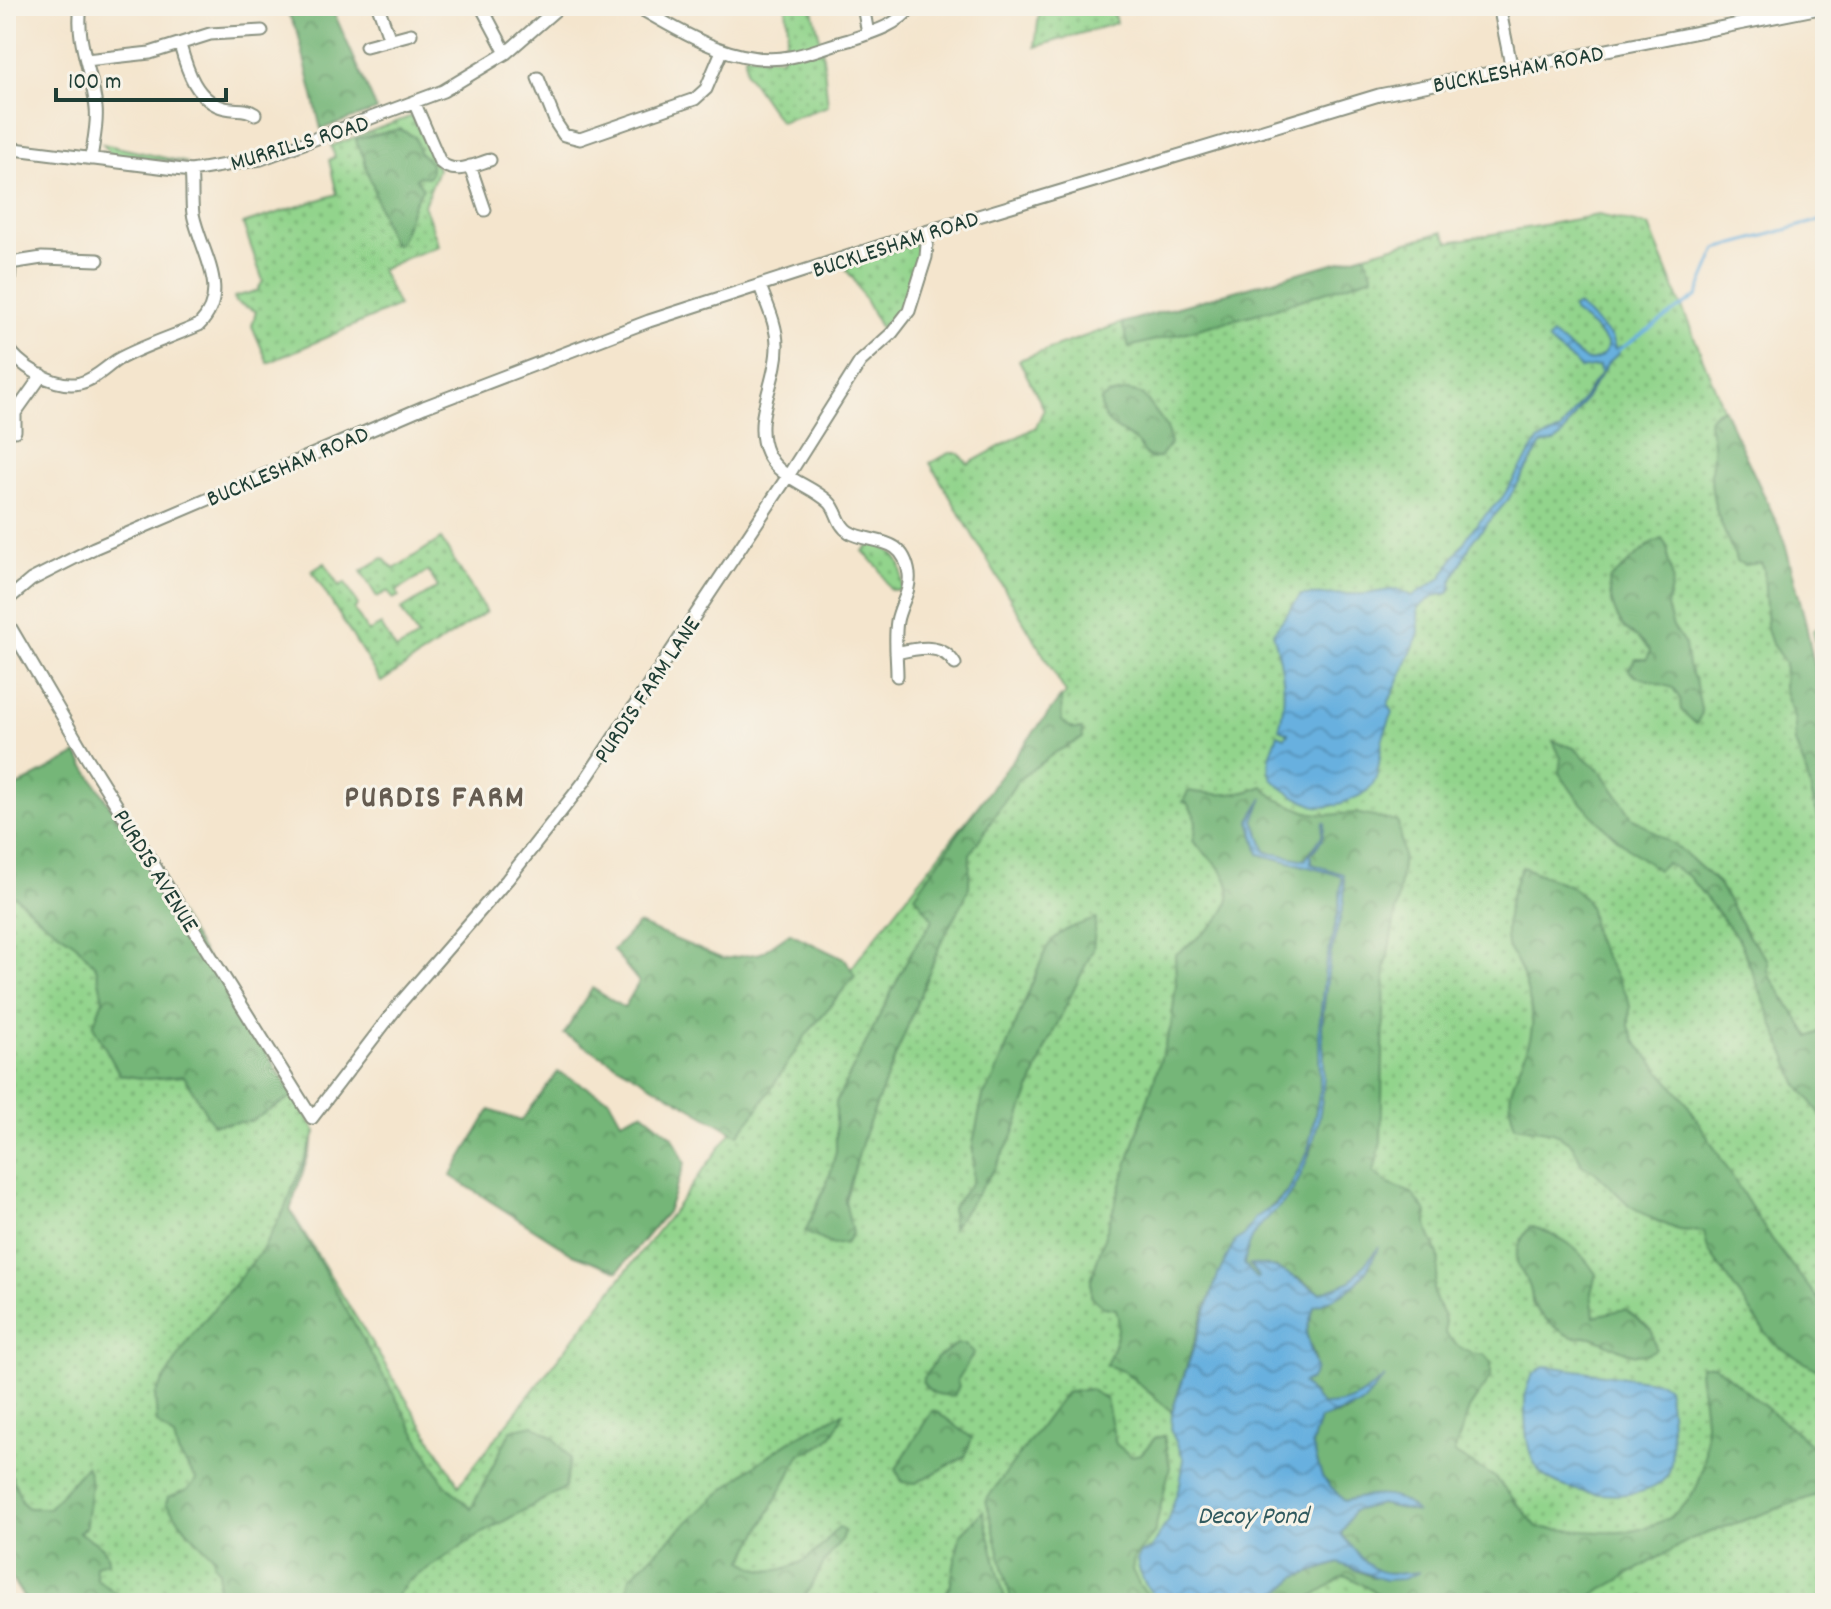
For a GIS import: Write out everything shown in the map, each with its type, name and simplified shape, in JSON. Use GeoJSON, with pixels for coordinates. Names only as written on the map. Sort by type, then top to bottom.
{"type":"FeatureCollection","features":[{"type":"Feature","properties":{"kind":"street"},"geometry":{"type":"LineString","coordinates":[[81,6],[79,26],[97,112],[91,159]]}},
{"type":"Feature","properties":{"kind":"street"},"geometry":{"type":"LineString","coordinates":[[378,6],[390,40]]}},
{"type":"Feature","properties":{"kind":"street"},"geometry":{"type":"LineString","coordinates":[[481,6],[506,53]]}},
{"type":"Feature","properties":{"kind":"street","name":"MURRILLS ROAD"},"geometry":{"type":"LineString","coordinates":[[6,148],[191,171],[261,159],[443,91],[506,53],[560,6]]}},
{"type":"Feature","properties":{"kind":"street"},"geometry":{"type":"LineString","coordinates":[[636,6],[722,51],[761,58],[789,58],[868,34],[905,16],[912,6]]}},
{"type":"Feature","properties":{"kind":"street"},"geometry":{"type":"LineString","coordinates":[[863,6],[868,34]]}},
{"type":"Feature","properties":{"kind":"street"},"geometry":{"type":"LineString","coordinates":[[1499,6],[1512,70]]}},
{"type":"Feature","properties":{"kind":"street","name":"BUCKLESHAM ROAD"},"geometry":{"type":"LineString","coordinates":[[6,601],[31,580],[94,548],[380,425],[649,321],[1352,103],[1825,7]]}},
{"type":"Feature","properties":{"kind":"street"},"geometry":{"type":"LineString","coordinates":[[86,60],[150,53],[210,34],[262,31]]}},
{"type":"Feature","properties":{"kind":"street"},"geometry":{"type":"LineString","coordinates":[[366,46],[411,34]]}},
{"type":"Feature","properties":{"kind":"street"},"geometry":{"type":"LineString","coordinates":[[180,45],[187,70],[204,98],[226,108],[246,108],[255,114]]}},
{"type":"Feature","properties":{"kind":"street"},"geometry":{"type":"LineString","coordinates":[[538,78],[564,135],[580,139],[695,99],[706,89],[722,51]]}},
{"type":"Feature","properties":{"kind":"street"},"geometry":{"type":"LineString","coordinates":[[415,104],[440,162],[454,170],[490,160]]}},
{"type":"Feature","properties":{"kind":"street"},"geometry":{"type":"LineString","coordinates":[[470,166],[485,210]]}},
{"type":"Feature","properties":{"kind":"street"},"geometry":{"type":"LineString","coordinates":[[6,343],[18,361],[42,375],[65,384],[78,384],[119,359],[199,325],[206,318],[216,295],[214,278],[193,213],[191,171]]}},
{"type":"Feature","properties":{"kind":"street","name":"PURDIS FARM LANE"},"geometry":{"type":"LineString","coordinates":[[312,1118],[401,1002],[507,880],[584,782],[788,476],[860,362],[892,333],[909,311],[926,257],[928,232]]}},
{"type":"Feature","properties":{"kind":"street"},"geometry":{"type":"LineString","coordinates":[[6,246],[10,263],[6,298]]}},
{"type":"Feature","properties":{"kind":"street"},"geometry":{"type":"LineString","coordinates":[[10,263],[42,258],[98,260]]}},
{"type":"Feature","properties":{"kind":"street"},"geometry":{"type":"LineString","coordinates":[[760,286],[777,344],[763,418],[763,440],[769,458],[788,476],[831,503],[844,528],[851,534],[888,543],[903,559],[909,586],[898,617],[897,676]]}},
{"type":"Feature","properties":{"kind":"street"},"geometry":{"type":"LineString","coordinates":[[15,431],[15,413],[42,375]]}},
{"type":"Feature","properties":{"kind":"street","name":"PURDIS AVENUE"},"geometry":{"type":"LineString","coordinates":[[6,620],[87,758],[312,1118]]}},
{"type":"Feature","properties":{"kind":"street"},"geometry":{"type":"LineString","coordinates":[[896,653],[934,648],[948,653],[955,664]]}},
{"type":"Feature","properties":{"kind":"green space"},"geometry":{"type":"Polygon","coordinates":[[[284,6],[331,6],[377,110],[321,129],[298,33],[284,6]]]}},
{"type":"Feature","properties":{"kind":"green space"},"geometry":{"type":"Polygon","coordinates":[[[786,6],[812,6],[822,47],[828,106],[780,122],[746,73],[745,55],[782,58],[788,30],[786,6]]]}},
{"type":"Feature","properties":{"kind":"green space"},"geometry":{"type":"Polygon","coordinates":[[[1040,6],[1112,6],[1116,23],[1035,47],[1040,6]]]}},
{"type":"Feature","properties":{"kind":"green space"},"geometry":{"type":"Polygon","coordinates":[[[412,116],[438,169],[424,205],[439,246],[381,270],[398,306],[268,363],[252,326],[256,311],[235,302],[234,297],[257,291],[263,281],[243,224],[337,194],[329,160],[335,157],[331,146],[412,116]]]}},
{"type":"Feature","properties":{"kind":"green space"},"geometry":{"type":"Polygon","coordinates":[[[400,129],[415,137],[419,152],[431,163],[431,173],[428,177],[419,176],[416,179],[423,188],[399,244],[393,245],[356,139],[400,129]]]}},
{"type":"Feature","properties":{"kind":"green space"},"geometry":{"type":"Polygon","coordinates":[[[103,144],[188,163],[111,155],[103,144]]]}},
{"type":"Feature","properties":{"kind":"green space"},"geometry":{"type":"Polygon","coordinates":[[[1598,215],[1649,226],[1723,408],[1783,536],[1805,620],[1825,720],[1825,1603],[27,1603],[6,1570],[6,792],[77,754],[316,1132],[290,1210],[459,1485],[671,1214],[859,958],[1066,693],[930,463],[950,453],[959,453],[968,464],[1036,427],[1044,409],[1019,360],[1122,323],[1443,232],[1449,242],[1598,215]]]}},
{"type":"Feature","properties":{"kind":"green space"},"geometry":{"type":"Polygon","coordinates":[[[915,243],[922,249],[922,257],[902,313],[884,334],[846,270],[850,265],[915,243]]]}},
{"type":"Feature","properties":{"kind":"green space"},"geometry":{"type":"Polygon","coordinates":[[[1365,254],[1373,276],[1267,311],[1129,347],[1122,323],[1365,254]]]}},
{"type":"Feature","properties":{"kind":"green space"},"geometry":{"type":"Polygon","coordinates":[[[1128,391],[1141,394],[1167,427],[1170,444],[1160,457],[1149,457],[1104,416],[1101,400],[1108,395],[1128,391]]]}},
{"type":"Feature","properties":{"kind":"green space"},"geometry":{"type":"Polygon","coordinates":[[[1723,408],[1783,536],[1805,620],[1825,720],[1825,844],[1795,743],[1795,721],[1784,688],[1785,663],[1772,644],[1767,629],[1764,569],[1761,563],[1744,565],[1737,561],[1713,498],[1713,444],[1709,419],[1723,408]]]}},
{"type":"Feature","properties":{"kind":"green space"},"geometry":{"type":"Polygon","coordinates":[[[441,539],[486,612],[381,682],[312,571],[325,563],[339,587],[345,583],[358,605],[354,609],[368,632],[381,625],[396,650],[418,637],[401,610],[438,587],[428,571],[397,591],[399,596],[393,599],[388,591],[377,597],[361,571],[383,558],[394,569],[441,539]]]}},
{"type":"Feature","properties":{"kind":"green space"},"geometry":{"type":"Polygon","coordinates":[[[1662,539],[1668,548],[1673,579],[1667,607],[1673,627],[1685,645],[1702,713],[1696,724],[1681,710],[1680,699],[1673,688],[1633,675],[1629,670],[1636,659],[1647,659],[1650,651],[1625,629],[1610,594],[1609,580],[1650,544],[1662,539]]]}},
{"type":"Feature","properties":{"kind":"green space"},"geometry":{"type":"Polygon","coordinates":[[[872,542],[877,542],[895,556],[901,567],[901,590],[890,590],[879,568],[863,551],[872,542]]]}},
{"type":"Feature","properties":{"kind":"green space"},"geometry":{"type":"Polygon","coordinates":[[[1825,624],[1825,696],[1813,630],[1825,624]]]}},
{"type":"Feature","properties":{"kind":"green space"},"geometry":{"type":"Polygon","coordinates":[[[1061,697],[1062,721],[1073,729],[1082,729],[1083,738],[1056,752],[1018,780],[970,854],[969,887],[965,898],[942,940],[865,1133],[845,1201],[852,1233],[846,1243],[833,1245],[805,1232],[829,1178],[836,1151],[836,1102],[912,951],[933,920],[915,895],[1061,697]]]}},
{"type":"Feature","properties":{"kind":"green space"},"geometry":{"type":"Polygon","coordinates":[[[1553,741],[1574,748],[1604,775],[1632,817],[1685,853],[1719,884],[1749,937],[1768,960],[1768,973],[1810,1037],[1825,1029],[1825,1120],[1797,1083],[1740,941],[1689,877],[1666,863],[1658,870],[1619,841],[1595,818],[1559,773],[1561,758],[1553,741]]]}},
{"type":"Feature","properties":{"kind":"green space"},"geometry":{"type":"Polygon","coordinates":[[[77,754],[294,1096],[251,1121],[213,1125],[184,1076],[148,1079],[120,1075],[93,1026],[103,999],[96,967],[76,944],[44,922],[15,896],[6,896],[6,792],[77,754]]]}},
{"type":"Feature","properties":{"kind":"green space"},"geometry":{"type":"Polygon","coordinates":[[[1263,786],[1276,799],[1307,812],[1327,815],[1355,813],[1398,822],[1403,855],[1385,970],[1381,1142],[1374,1172],[1388,1184],[1412,1193],[1427,1213],[1428,1230],[1439,1259],[1434,1292],[1445,1320],[1445,1334],[1463,1349],[1484,1354],[1491,1362],[1491,1376],[1469,1409],[1454,1453],[1496,1478],[1538,1528],[1622,1532],[1660,1522],[1681,1509],[1694,1491],[1702,1471],[1705,1424],[1699,1372],[1702,1365],[1714,1365],[1816,1448],[1825,1452],[1825,1492],[1691,1539],[1579,1603],[1393,1603],[1349,1577],[1343,1577],[1302,1603],[1267,1603],[1297,1577],[1339,1563],[1372,1577],[1417,1573],[1391,1575],[1375,1570],[1362,1560],[1341,1534],[1353,1511],[1380,1504],[1415,1512],[1409,1505],[1392,1497],[1373,1496],[1344,1501],[1322,1477],[1312,1444],[1320,1419],[1350,1411],[1382,1380],[1355,1399],[1333,1405],[1322,1405],[1301,1383],[1315,1358],[1306,1333],[1314,1306],[1337,1297],[1359,1281],[1376,1252],[1351,1281],[1321,1293],[1275,1267],[1257,1280],[1244,1264],[1247,1247],[1256,1228],[1290,1195],[1312,1149],[1324,1066],[1322,1027],[1329,961],[1345,883],[1342,874],[1311,864],[1311,854],[1322,840],[1305,860],[1266,852],[1254,820],[1259,806],[1250,820],[1259,854],[1339,875],[1342,879],[1338,913],[1325,968],[1319,1029],[1320,1090],[1308,1151],[1289,1190],[1247,1229],[1204,1312],[1172,1412],[1125,1372],[1106,1365],[1116,1338],[1118,1316],[1116,1309],[1103,1307],[1091,1296],[1091,1280],[1171,1026],[1176,984],[1175,955],[1217,921],[1229,899],[1229,886],[1223,873],[1193,841],[1195,817],[1187,803],[1183,802],[1188,791],[1226,794],[1263,786]]]}},
{"type":"Feature","properties":{"kind":"green space"},"geometry":{"type":"Polygon","coordinates":[[[1522,867],[1568,885],[1584,897],[1590,909],[1595,939],[1628,998],[1629,1026],[1635,1041],[1686,1102],[1771,1239],[1825,1308],[1825,1375],[1773,1343],[1708,1250],[1704,1232],[1678,1230],[1651,1218],[1629,1205],[1594,1171],[1583,1166],[1572,1144],[1553,1132],[1515,1126],[1510,1098],[1529,1041],[1532,1021],[1524,979],[1508,948],[1506,925],[1514,885],[1522,867]]]}},
{"type":"Feature","properties":{"kind":"green space"},"geometry":{"type":"Polygon","coordinates":[[[1096,919],[1093,950],[1046,1047],[1012,1138],[952,1229],[952,1208],[973,1181],[973,1143],[983,1096],[993,1080],[1046,949],[1062,933],[1096,919]]]}},
{"type":"Feature","properties":{"kind":"green space"},"geometry":{"type":"Polygon","coordinates":[[[638,924],[723,959],[761,953],[790,933],[846,960],[855,976],[806,1035],[738,1135],[564,1034],[592,988],[624,1008],[639,982],[613,950],[638,924]]]}},
{"type":"Feature","properties":{"kind":"green space"},"geometry":{"type":"Polygon","coordinates":[[[558,1072],[609,1099],[621,1121],[642,1112],[673,1137],[685,1163],[667,1212],[618,1271],[573,1254],[451,1176],[490,1110],[521,1121],[558,1072]]]}},
{"type":"Feature","properties":{"kind":"green space"},"geometry":{"type":"Polygon","coordinates":[[[316,1132],[290,1210],[443,1482],[471,1509],[511,1430],[533,1425],[554,1438],[570,1458],[565,1488],[482,1533],[407,1582],[392,1603],[216,1603],[219,1571],[213,1563],[214,1557],[166,1504],[168,1497],[187,1490],[197,1480],[178,1453],[174,1438],[157,1423],[155,1395],[191,1336],[261,1252],[284,1210],[316,1132]]]}},
{"type":"Feature","properties":{"kind":"green space"},"geometry":{"type":"Polygon","coordinates":[[[1530,1226],[1568,1243],[1589,1264],[1596,1274],[1591,1293],[1594,1316],[1625,1309],[1652,1330],[1656,1349],[1640,1355],[1632,1354],[1591,1337],[1572,1337],[1540,1314],[1532,1305],[1528,1283],[1517,1262],[1517,1253],[1530,1226]]]}},
{"type":"Feature","properties":{"kind":"green space"},"geometry":{"type":"Polygon","coordinates":[[[957,1344],[965,1344],[974,1353],[957,1381],[959,1386],[954,1396],[932,1392],[922,1381],[937,1358],[957,1344]]]}},
{"type":"Feature","properties":{"kind":"green space"},"geometry":{"type":"Polygon","coordinates":[[[1089,1389],[1106,1399],[1116,1444],[1131,1456],[1141,1454],[1155,1438],[1164,1436],[1170,1467],[1154,1534],[1134,1558],[1132,1570],[1140,1586],[1156,1603],[1012,1603],[986,1500],[1065,1393],[1089,1389]]]}},
{"type":"Feature","properties":{"kind":"green space"},"geometry":{"type":"Polygon","coordinates":[[[932,1411],[972,1438],[965,1457],[916,1483],[902,1482],[896,1469],[932,1411]]]}},
{"type":"Feature","properties":{"kind":"green space"},"geometry":{"type":"Polygon","coordinates":[[[843,1413],[828,1440],[800,1454],[744,1560],[763,1570],[784,1569],[805,1560],[839,1527],[844,1531],[841,1540],[802,1603],[632,1603],[627,1592],[630,1577],[704,1507],[783,1446],[843,1413]]]}},
{"type":"Feature","properties":{"kind":"green space"},"geometry":{"type":"Polygon","coordinates":[[[86,1466],[90,1496],[86,1527],[79,1532],[105,1551],[108,1562],[95,1565],[97,1579],[118,1595],[123,1603],[28,1603],[6,1570],[6,1483],[12,1476],[22,1502],[28,1508],[49,1508],[86,1466]]]}},
{"type":"Feature","properties":{"kind":"green space"},"geometry":{"type":"Polygon","coordinates":[[[983,1511],[1006,1603],[939,1603],[950,1587],[960,1535],[983,1511]]]}},
{"type":"Feature","properties":{"kind":"water"},"geometry":{"type":"Polygon","coordinates":[[[1578,305],[1611,337],[1616,350],[1621,346],[1561,437],[1555,442],[1541,445],[1508,500],[1473,540],[1449,593],[1434,596],[1418,608],[1419,634],[1388,704],[1393,712],[1382,741],[1373,784],[1348,801],[1323,807],[1294,796],[1274,780],[1269,766],[1278,734],[1285,737],[1288,733],[1279,729],[1283,680],[1273,633],[1301,595],[1365,594],[1397,589],[1412,596],[1441,578],[1473,528],[1502,498],[1538,441],[1560,431],[1600,374],[1599,366],[1580,369],[1548,340],[1552,335],[1587,361],[1604,354],[1607,343],[1573,312],[1578,305]]]}},
{"type":"Feature","properties":{"kind":"water","name":"Decoy Pond"},"geometry":{"type":"Polygon","coordinates":[[[1263,798],[1254,820],[1266,852],[1305,860],[1322,836],[1325,823],[1322,840],[1311,854],[1311,864],[1343,874],[1345,885],[1324,1005],[1324,1081],[1314,1138],[1292,1192],[1254,1235],[1244,1264],[1257,1279],[1259,1277],[1250,1265],[1279,1269],[1321,1293],[1351,1281],[1379,1247],[1354,1285],[1314,1306],[1306,1333],[1316,1369],[1311,1379],[1302,1383],[1322,1405],[1332,1405],[1356,1398],[1385,1377],[1361,1405],[1320,1419],[1312,1444],[1322,1477],[1344,1501],[1373,1496],[1392,1497],[1416,1512],[1380,1504],[1353,1511],[1341,1534],[1351,1546],[1367,1563],[1382,1572],[1420,1572],[1403,1579],[1385,1580],[1338,1563],[1297,1577],[1267,1603],[1164,1603],[1146,1585],[1137,1560],[1141,1553],[1150,1550],[1167,1522],[1180,1484],[1184,1459],[1171,1431],[1172,1412],[1218,1275],[1235,1241],[1243,1236],[1255,1218],[1275,1205],[1289,1190],[1308,1151],[1320,1090],[1319,1029],[1325,968],[1338,913],[1342,879],[1339,875],[1259,854],[1250,820],[1263,798]]]}},
{"type":"Feature","properties":{"kind":"water"},"geometry":{"type":"Polygon","coordinates":[[[1547,1366],[1660,1382],[1667,1387],[1672,1452],[1670,1468],[1662,1481],[1630,1494],[1609,1495],[1567,1487],[1539,1471],[1527,1439],[1525,1398],[1532,1376],[1547,1366]]]}},
{"type":"Feature","properties":{"kind":"waterway"},"geometry":{"type":"LineString","coordinates":[[1617,351],[1697,296],[1717,249],[1825,219]]}},
{"type":"Feature","properties":{"kind":"waterway"},"geometry":{"type":"LineString","coordinates":[[1149,1603],[1153,1593]]}},
{"type":"Feature","properties":{"kind":"district","name":"PURDIS FARM"},"geometry":{"type":"Point","coordinates":[435,795]}}]}
